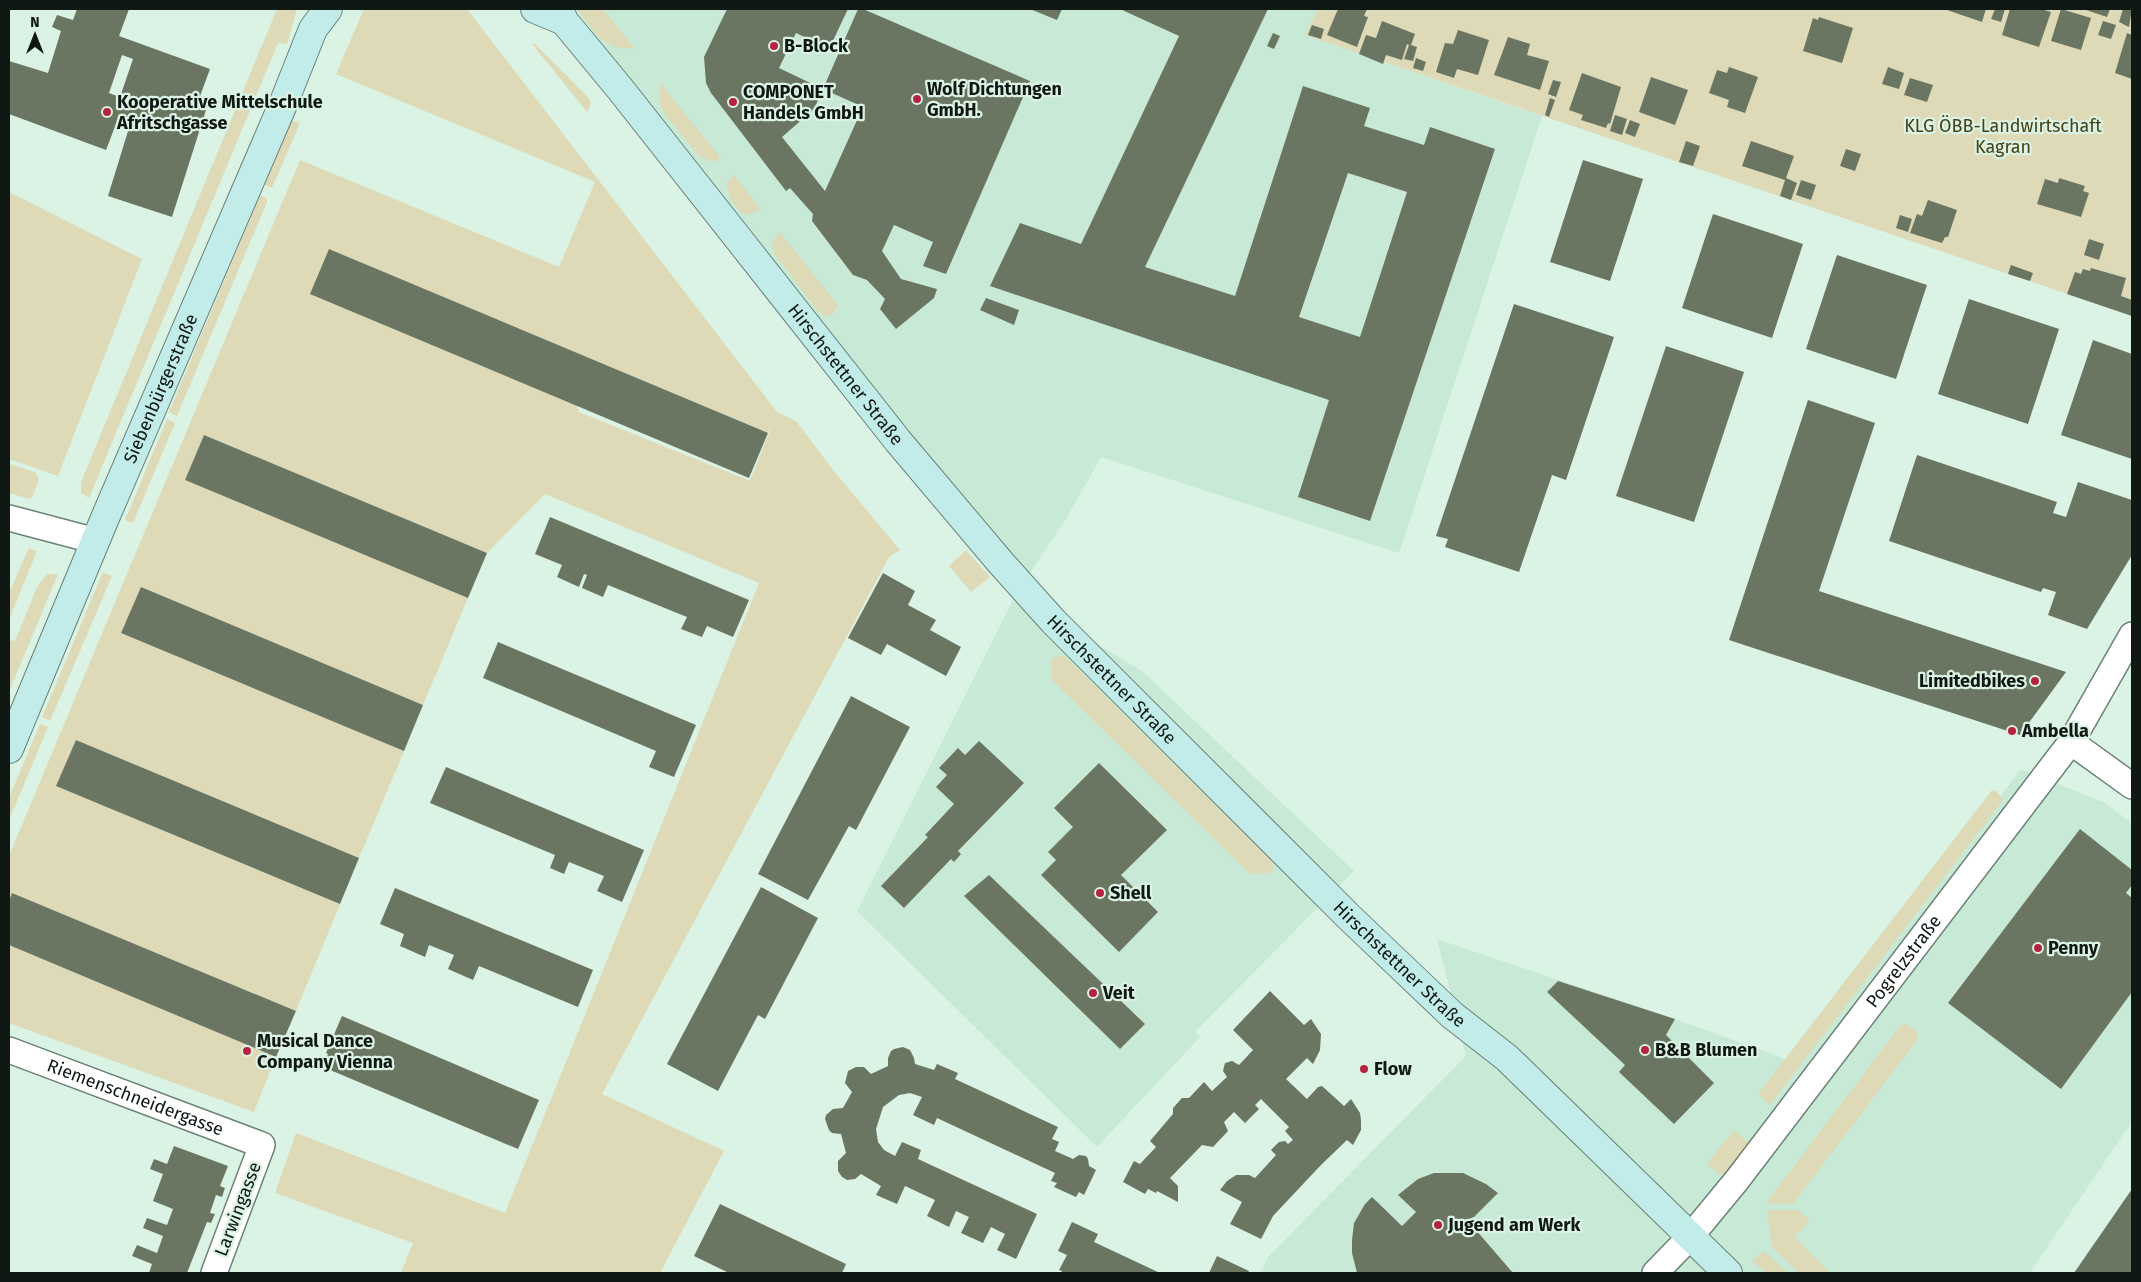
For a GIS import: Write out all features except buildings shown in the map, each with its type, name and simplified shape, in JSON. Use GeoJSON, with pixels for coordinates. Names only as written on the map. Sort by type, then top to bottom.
{"type":"FeatureCollection","features":[{"type":"Feature","properties":{"kind":"main road","name":"Hirschstettner Straße"},"geometry":{"type":"LineString","coordinates":[[535,9],[561,15],[898,441],[1041,608],[1349,917],[1452,1015],[1507,1058],[1728,1273]]}},
{"type":"Feature","properties":{"kind":"main road","name":"Siebenbürgerstraße"},"geometry":{"type":"LineString","coordinates":[[9,749],[96,540],[284,102],[317,15]]}},
{"type":"Feature","properties":{"kind":"street"},"geometry":{"type":"LineString","coordinates":[[9,518],[96,540]]}},
{"type":"Feature","properties":{"kind":"street","name":"Pogrelzstraße"},"geometry":{"type":"LineString","coordinates":[[1655,1273],[1690,1237],[1880,995],[2071,742],[2132,635]]}},
{"type":"Feature","properties":{"kind":"street"},"geometry":{"type":"LineString","coordinates":[[2071,742],[2132,786]]}},
{"type":"Feature","properties":{"kind":"street","name":"Riemenschneidergasse"},"geometry":{"type":"LineString","coordinates":[[9,1050],[262,1145]]}},
{"type":"Feature","properties":{"kind":"street","name":"Larwingasse"},"geometry":{"type":"LineString","coordinates":[[214,1273],[262,1145]]}},
{"type":"Feature","properties":{"kind":"shaded area"},"geometry":{"type":"Polygon","coordinates":[[[575,9],[1318,9],[1306,35],[1542,116],[1399,553],[1101,457],[1066,519],[1015,595],[1142,671],[1354,871],[1195,1032],[1200,1037],[1097,1147],[857,911],[1015,596],[575,9]]]}},
{"type":"Feature","properties":{"kind":"shaded area"},"geometry":{"type":"Polygon","coordinates":[[[2021,769],[2105,803],[2132,823],[2132,1121],[2030,1273],[1260,1273],[1268,1257],[1466,1056],[1437,939],[1675,1019],[1799,1064],[2021,769]]]}},
{"type":"Feature","properties":{"kind":"green space"},"geometry":{"type":"Polygon","coordinates":[[[277,9],[297,9],[288,41],[286,44],[278,43],[89,498],[81,493],[81,482],[277,9]]]}},
{"type":"Feature","properties":{"kind":"green space"},"geometry":{"type":"Polygon","coordinates":[[[364,9],[467,9],[777,412],[796,421],[833,470],[900,550],[889,557],[602,1094],[724,1151],[660,1273],[401,1273],[413,1243],[275,1193],[296,1133],[505,1213],[759,583],[545,494],[487,553],[204,435],[185,480],[468,598],[423,705],[141,587],[121,633],[404,751],[359,858],[76,740],[57,785],[340,904],[296,1011],[12,893],[9,901],[9,856],[300,160],[559,267],[595,182],[336,74],[364,9]],[[329,249],[577,406],[579,412],[750,481],[773,423],[768,433],[329,249]]]}},
{"type":"Feature","properties":{"kind":"green space"},"geometry":{"type":"Polygon","coordinates":[[[577,9],[603,9],[634,48],[615,47],[607,43],[595,32],[577,9]]]}},
{"type":"Feature","properties":{"kind":"green space","name":"KLG ÖBB-Landwirtschaft Kagran"},"geometry":{"type":"Polygon","coordinates":[[[1318,9],[2132,9],[2132,316],[1305,35],[1318,9]]]}},
{"type":"Feature","properties":{"kind":"green space"},"geometry":{"type":"Polygon","coordinates":[[[534,43],[589,98],[591,104],[587,112],[533,45],[534,43]]]}},
{"type":"Feature","properties":{"kind":"green space"},"geometry":{"type":"Polygon","coordinates":[[[660,83],[721,158],[714,162],[700,157],[666,116],[660,104],[660,83]]]}},
{"type":"Feature","properties":{"kind":"green space"},"geometry":{"type":"Polygon","coordinates":[[[291,120],[300,123],[272,188],[264,185],[291,120]]]}},
{"type":"Feature","properties":{"kind":"green space"},"geometry":{"type":"Polygon","coordinates":[[[734,175],[761,209],[747,215],[735,206],[727,187],[727,182],[734,175]]]}},
{"type":"Feature","properties":{"kind":"green space"},"geometry":{"type":"Polygon","coordinates":[[[9,192],[142,259],[58,476],[9,459],[9,192]]]}},
{"type":"Feature","properties":{"kind":"green space"},"geometry":{"type":"Polygon","coordinates":[[[260,195],[267,199],[267,202],[177,416],[169,412],[260,195]]]}},
{"type":"Feature","properties":{"kind":"green space"},"geometry":{"type":"Polygon","coordinates":[[[780,232],[838,305],[832,316],[823,315],[817,310],[774,253],[772,242],[780,232]]]}},
{"type":"Feature","properties":{"kind":"green space"},"geometry":{"type":"Polygon","coordinates":[[[167,419],[175,423],[133,523],[125,520],[167,419]]]}},
{"type":"Feature","properties":{"kind":"green space"},"geometry":{"type":"Polygon","coordinates":[[[9,464],[35,472],[39,480],[30,499],[9,493],[9,464]]]}},
{"type":"Feature","properties":{"kind":"green space"},"geometry":{"type":"Polygon","coordinates":[[[29,548],[37,551],[9,620],[9,593],[29,548]]]}},
{"type":"Feature","properties":{"kind":"green space"},"geometry":{"type":"Polygon","coordinates":[[[966,550],[990,577],[971,592],[949,566],[966,550]]]}},
{"type":"Feature","properties":{"kind":"green space"},"geometry":{"type":"Polygon","coordinates":[[[103,572],[112,576],[50,721],[42,717],[103,572]]]}},
{"type":"Feature","properties":{"kind":"green space"},"geometry":{"type":"Polygon","coordinates":[[[47,574],[58,574],[9,692],[9,640],[15,641],[38,585],[47,574]]]}},
{"type":"Feature","properties":{"kind":"green space"},"geometry":{"type":"Polygon","coordinates":[[[1065,656],[1272,862],[1273,870],[1270,873],[1250,874],[1052,680],[1051,660],[1055,657],[1065,656]]]}},
{"type":"Feature","properties":{"kind":"green space"},"geometry":{"type":"Polygon","coordinates":[[[40,724],[48,727],[9,820],[9,798],[40,724]]]}},
{"type":"Feature","properties":{"kind":"green space"},"geometry":{"type":"Polygon","coordinates":[[[1992,790],[1996,791],[2003,800],[1770,1105],[1759,1093],[1992,790]]]}},
{"type":"Feature","properties":{"kind":"green space"},"geometry":{"type":"Polygon","coordinates":[[[9,945],[276,1057],[254,1112],[9,1023],[9,945]]]}},
{"type":"Feature","properties":{"kind":"green space"},"geometry":{"type":"Polygon","coordinates":[[[1906,1024],[1917,1031],[1917,1040],[1793,1204],[1766,1203],[1900,1026],[1906,1024]]]}},
{"type":"Feature","properties":{"kind":"green space"},"geometry":{"type":"Polygon","coordinates":[[[1734,1130],[1749,1144],[1722,1176],[1707,1164],[1734,1130]]]}},
{"type":"Feature","properties":{"kind":"green space"},"geometry":{"type":"Polygon","coordinates":[[[1767,1210],[1798,1210],[1810,1221],[1794,1237],[1830,1273],[1799,1273],[1772,1247],[1767,1210]]]}},
{"type":"Feature","properties":{"kind":"green space"},"geometry":{"type":"Polygon","coordinates":[[[1764,1251],[1787,1273],[1766,1273],[1752,1261],[1764,1251]]]}},
{"type":"Feature","properties":{"kind":"place","name":"B-Block"},"geometry":{"type":"Point","coordinates":[774,46]}},
{"type":"Feature","properties":{"kind":"place","name":"Wolf Dichtungen GmbH."},"geometry":{"type":"Point","coordinates":[917,99]}},
{"type":"Feature","properties":{"kind":"place","name":"COMPONET Handels GmbH"},"geometry":{"type":"Point","coordinates":[733,102]}},
{"type":"Feature","properties":{"kind":"place","name":"Kooperative Mittelschule Afritschgasse"},"geometry":{"type":"Point","coordinates":[107,112]}},
{"type":"Feature","properties":{"kind":"place","name":"Limitedbikes"},"geometry":{"type":"Point","coordinates":[2035,681]}},
{"type":"Feature","properties":{"kind":"place","name":"Ambella"},"geometry":{"type":"Point","coordinates":[2012,731]}},
{"type":"Feature","properties":{"kind":"place","name":"Shell"},"geometry":{"type":"Point","coordinates":[1100,893]}},
{"type":"Feature","properties":{"kind":"place","name":"Penny"},"geometry":{"type":"Point","coordinates":[2038,948]}},
{"type":"Feature","properties":{"kind":"place","name":"Veit"},"geometry":{"type":"Point","coordinates":[1093,993]}},
{"type":"Feature","properties":{"kind":"place","name":"B&B Blumen"},"geometry":{"type":"Point","coordinates":[1645,1050]}},
{"type":"Feature","properties":{"kind":"place","name":"Musical Dance Company Vienna"},"geometry":{"type":"Point","coordinates":[247,1051]}},
{"type":"Feature","properties":{"kind":"place","name":"Flow"},"geometry":{"type":"Point","coordinates":[1364,1069]}},
{"type":"Feature","properties":{"kind":"place","name":"Jugend am Werk"},"geometry":{"type":"Point","coordinates":[1438,1225]}}]}
